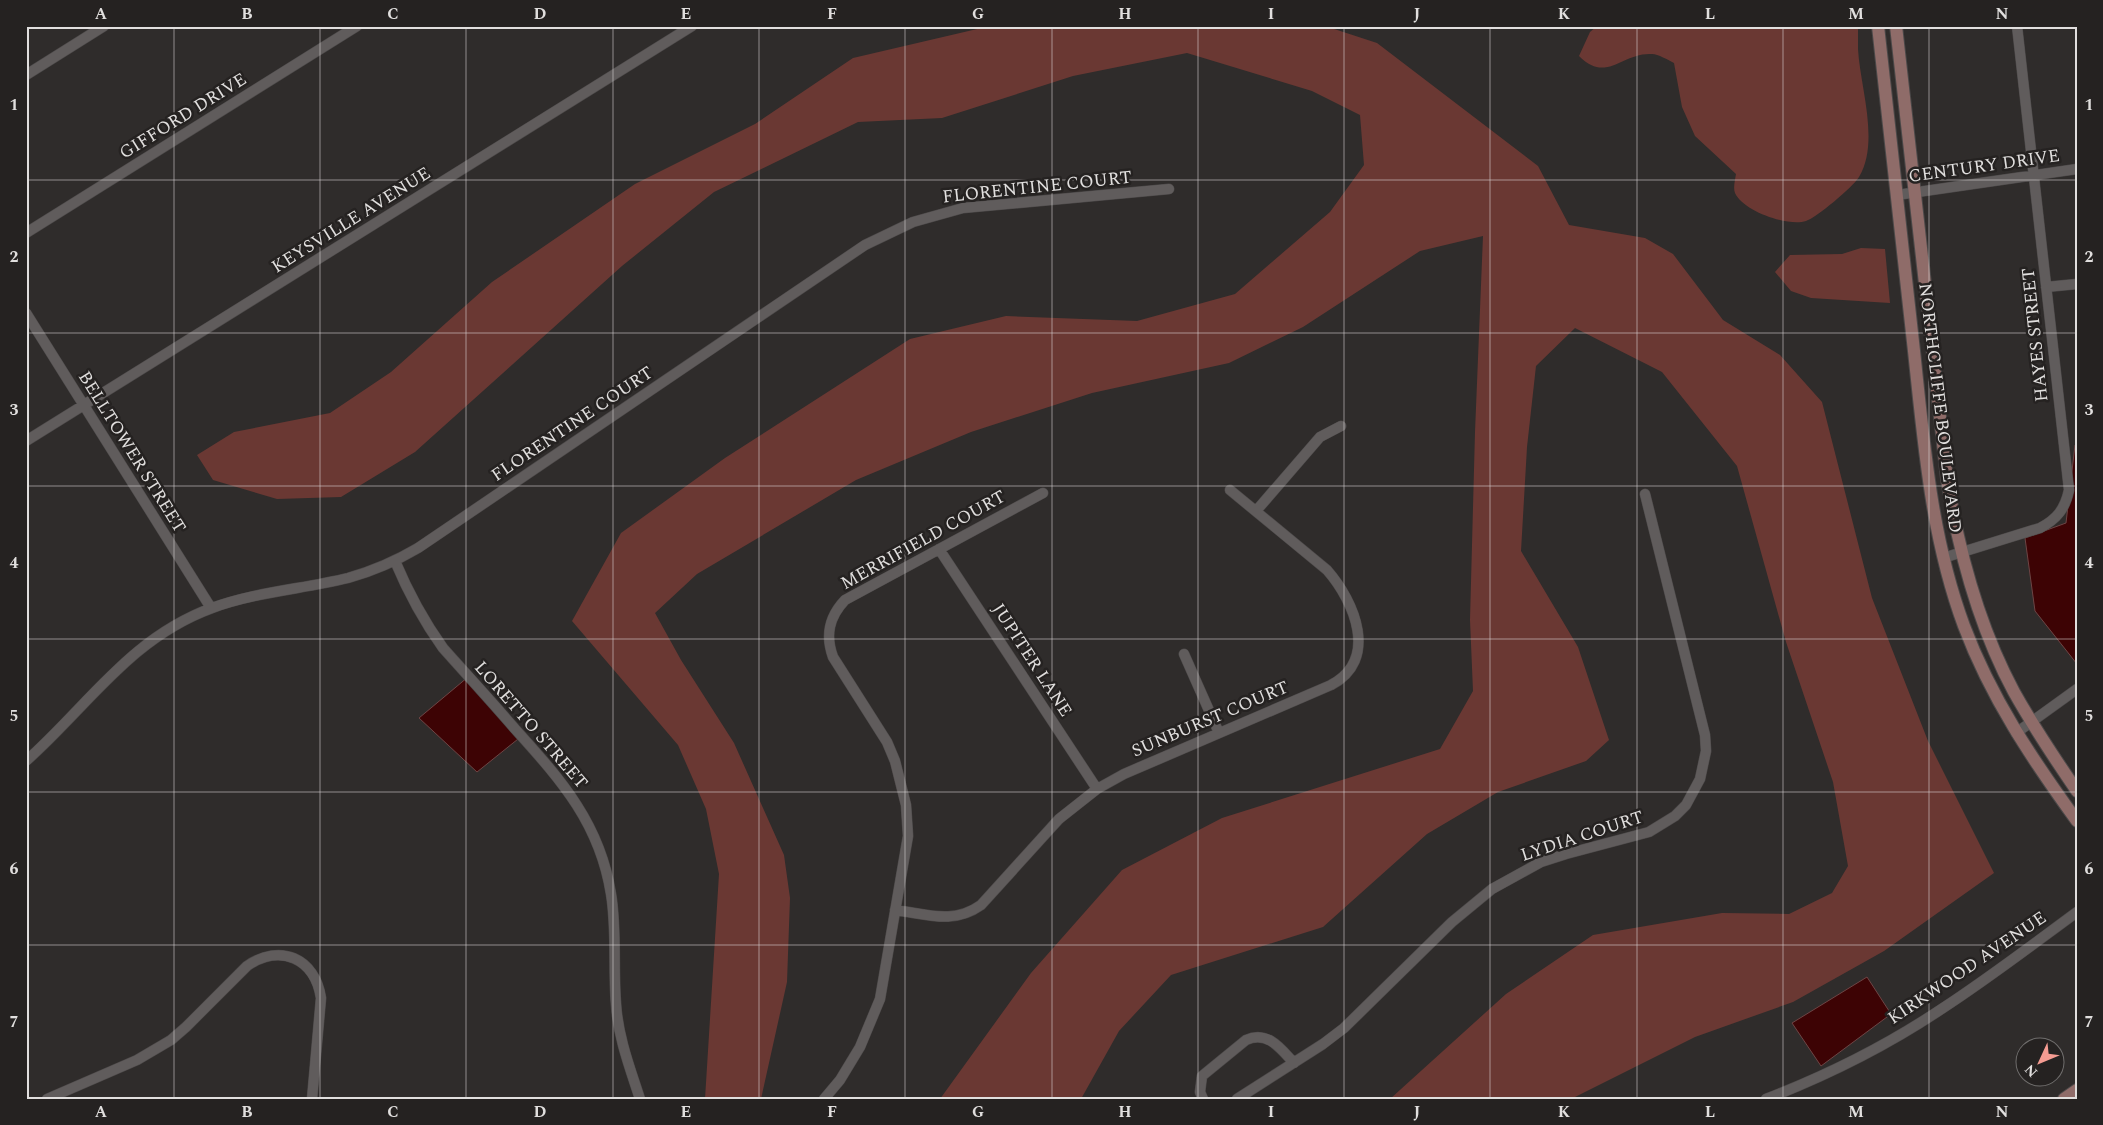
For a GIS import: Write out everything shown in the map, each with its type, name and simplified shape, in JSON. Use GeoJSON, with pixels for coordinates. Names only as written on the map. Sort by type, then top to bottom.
{"type":"FeatureCollection","features":[{"type":"Feature","properties":{"kind":"main road","name":"NORTHCLIFFE BOULEVARD"},"geometry":{"type":"LineString","coordinates":[[1878,26],[1929,481],[1943,558],[1964,625],[1979,662],[2016,733],[2077,821]]}},
{"type":"Feature","properties":{"kind":"main road","name":"NORTHCLIFFE BOULEVARD"},"geometry":{"type":"LineString","coordinates":[[1896,26],[1947,479],[1961,553],[1981,619],[1996,655],[2032,723],[2077,791]]}},
{"type":"Feature","properties":{"kind":"main road"},"geometry":{"type":"LineString","coordinates":[[2064,1099],[2076,1090]]}},
{"type":"Feature","properties":{"kind":"street"},"geometry":{"type":"LineString","coordinates":[[26,75],[104,26]]}},
{"type":"Feature","properties":{"kind":"street","name":"GIFFORD DRIVE"},"geometry":{"type":"LineString","coordinates":[[26,233],[357,26]]}},
{"type":"Feature","properties":{"kind":"street","name":"KEYSVILLE AVENUE"},"geometry":{"type":"LineString","coordinates":[[26,441],[692,26]]}},
{"type":"Feature","properties":{"kind":"street","name":"HAYES STREET"},"geometry":{"type":"LineString","coordinates":[[1943,558],[2040,528],[2056,518],[2067,500],[2068,480],[2017,26]]}},
{"type":"Feature","properties":{"kind":"street","name":"CENTURY DRIVE"},"geometry":{"type":"LineString","coordinates":[[1897,195],[2033,173],[2077,169]]}},
{"type":"Feature","properties":{"kind":"street","name":"FLORENTINE COURT"},"geometry":{"type":"LineString","coordinates":[[26,761],[122,663],[164,631],[211,608],[230,602],[348,578],[395,561],[418,548],[864,245],[887,232],[913,222],[963,208],[1169,189]]}},
{"type":"Feature","properties":{"kind":"street"},"geometry":{"type":"LineString","coordinates":[[2046,287],[2077,284]]}},
{"type":"Feature","properties":{"kind":"street","name":"BELLTOWER STREET"},"geometry":{"type":"LineString","coordinates":[[26,313],[211,608]]}},
{"type":"Feature","properties":{"kind":"street"},"geometry":{"type":"LineString","coordinates":[[1256,511],[1320,437],[1342,426]]}},
{"type":"Feature","properties":{"kind":"street","name":"SUNBURST COURT"},"geometry":{"type":"LineString","coordinates":[[895,910],[948,918],[973,911],[981,905],[1059,819],[1097,789],[1124,774],[1338,681],[1351,668],[1358,652],[1359,642],[1352,609],[1338,582],[1328,570],[1230,490]]}},
{"type":"Feature","properties":{"kind":"street","name":"MERRIFIELD COURT"},"geometry":{"type":"LineString","coordinates":[[824,1099],[847,1070],[871,1024],[880,999],[908,836],[906,805],[901,781],[887,742],[833,657],[830,647],[829,627],[835,612],[845,600],[1043,494]]}},
{"type":"Feature","properties":{"kind":"street","name":"LYDIA COURT"},"geometry":{"type":"LineString","coordinates":[[1237,1099],[1323,1044],[1344,1028],[1452,922],[1492,889],[1541,862],[1649,832],[1675,816],[1694,794],[1704,766],[1705,735],[1645,494]]}},
{"type":"Feature","properties":{"kind":"street","name":"JUPITER LANE"},"geometry":{"type":"LineString","coordinates":[[939,549],[1097,789]]}},
{"type":"Feature","properties":{"kind":"street","name":"LORETTO STREET"},"geometry":{"type":"LineString","coordinates":[[395,561],[414,605],[428,628],[443,648],[564,783],[590,826],[601,855],[611,893],[614,921],[618,1027],[624,1052],[640,1099]]}},
{"type":"Feature","properties":{"kind":"street"},"geometry":{"type":"LineString","coordinates":[[1184,654],[1219,733]]}},
{"type":"Feature","properties":{"kind":"street"},"geometry":{"type":"LineString","coordinates":[[2016,733],[2077,689]]}},
{"type":"Feature","properties":{"kind":"street","name":"KIRKWOOD AVENUE"},"geometry":{"type":"LineString","coordinates":[[1766,1099],[1803,1084],[1896,1037],[1983,981],[2077,912]]}},
{"type":"Feature","properties":{"kind":"street"},"geometry":{"type":"LineString","coordinates":[[47,1099],[154,1051],[186,1027],[247,966],[256,960],[276,955],[302,962],[310,969],[319,987],[321,998],[312,1099]]}},
{"type":"Feature","properties":{"kind":"street"},"geometry":{"type":"LineString","coordinates":[[1202,1099],[1200,1092],[1202,1076],[1220,1060],[1253,1037],[1268,1039],[1294,1063]]}},
{"type":"Feature","properties":{"kind":"shaded area"},"geometry":{"type":"Polygon","coordinates":[[[990,26],[1325,26],[1377,43],[1538,166],[1569,225],[1645,238],[1673,254],[1723,320],[1780,355],[1822,402],[1872,598],[1928,741],[1994,873],[1884,951],[1793,1002],[1695,1037],[1571,1099],[1390,1099],[1506,994],[1593,935],[1722,913],[1789,914],[1832,893],[1848,866],[1833,782],[1786,642],[1737,466],[1662,372],[1575,328],[1536,366],[1527,447],[1521,551],[1578,647],[1609,740],[1586,761],[1498,792],[1427,834],[1323,927],[1171,975],[1119,1031],[1081,1099],[940,1099],[1031,973],[1122,870],[1222,818],[1440,749],[1473,691],[1470,620],[1483,236],[1420,251],[1303,327],[1229,363],[1092,393],[971,432],[856,480],[697,574],[655,613],[681,660],[734,743],[784,855],[790,898],[787,982],[761,1099],[705,1099],[719,874],[706,809],[678,745],[572,621],[621,533],[725,458],[910,339],[1006,316],[1137,321],[1235,294],[1330,212],[1364,165],[1360,115],[1312,91],[1187,53],[1073,76],[942,118],[858,122],[714,192],[622,266],[415,452],[341,497],[277,499],[213,480],[197,455],[234,432],[330,413],[391,372],[492,282],[635,184],[755,124],[853,58],[990,26]]]}},
{"type":"Feature","properties":{"kind":"shaded area"},"geometry":{"type":"Polygon","coordinates":[[[1597,26],[1858,26],[1859,64],[1868,131],[1868,148],[1865,163],[1859,177],[1834,202],[1806,221],[1788,222],[1778,220],[1747,206],[1735,193],[1736,174],[1695,136],[1682,107],[1674,63],[1652,54],[1632,57],[1606,67],[1589,64],[1579,56],[1590,32],[1597,26]]]}},
{"type":"Feature","properties":{"kind":"shaded area"},"geometry":{"type":"Polygon","coordinates":[[[1861,248],[1885,249],[1890,303],[1811,298],[1791,291],[1775,272],[1790,255],[1842,254],[1861,248]]]}},
{"type":"Feature","properties":{"kind":"shaded area"},"geometry":{"type":"Polygon","coordinates":[[[2075,445],[2077,445],[2077,664],[2035,611],[2025,538],[2066,523],[2075,445]]]}},
{"type":"Feature","properties":{"kind":"shaded area"},"geometry":{"type":"Polygon","coordinates":[[[468,677],[523,735],[477,772],[419,718],[468,677]]]}},
{"type":"Feature","properties":{"kind":"shaded area"},"geometry":{"type":"Polygon","coordinates":[[[1867,977],[1891,1014],[1821,1066],[1792,1023],[1867,977]]]}}]}
